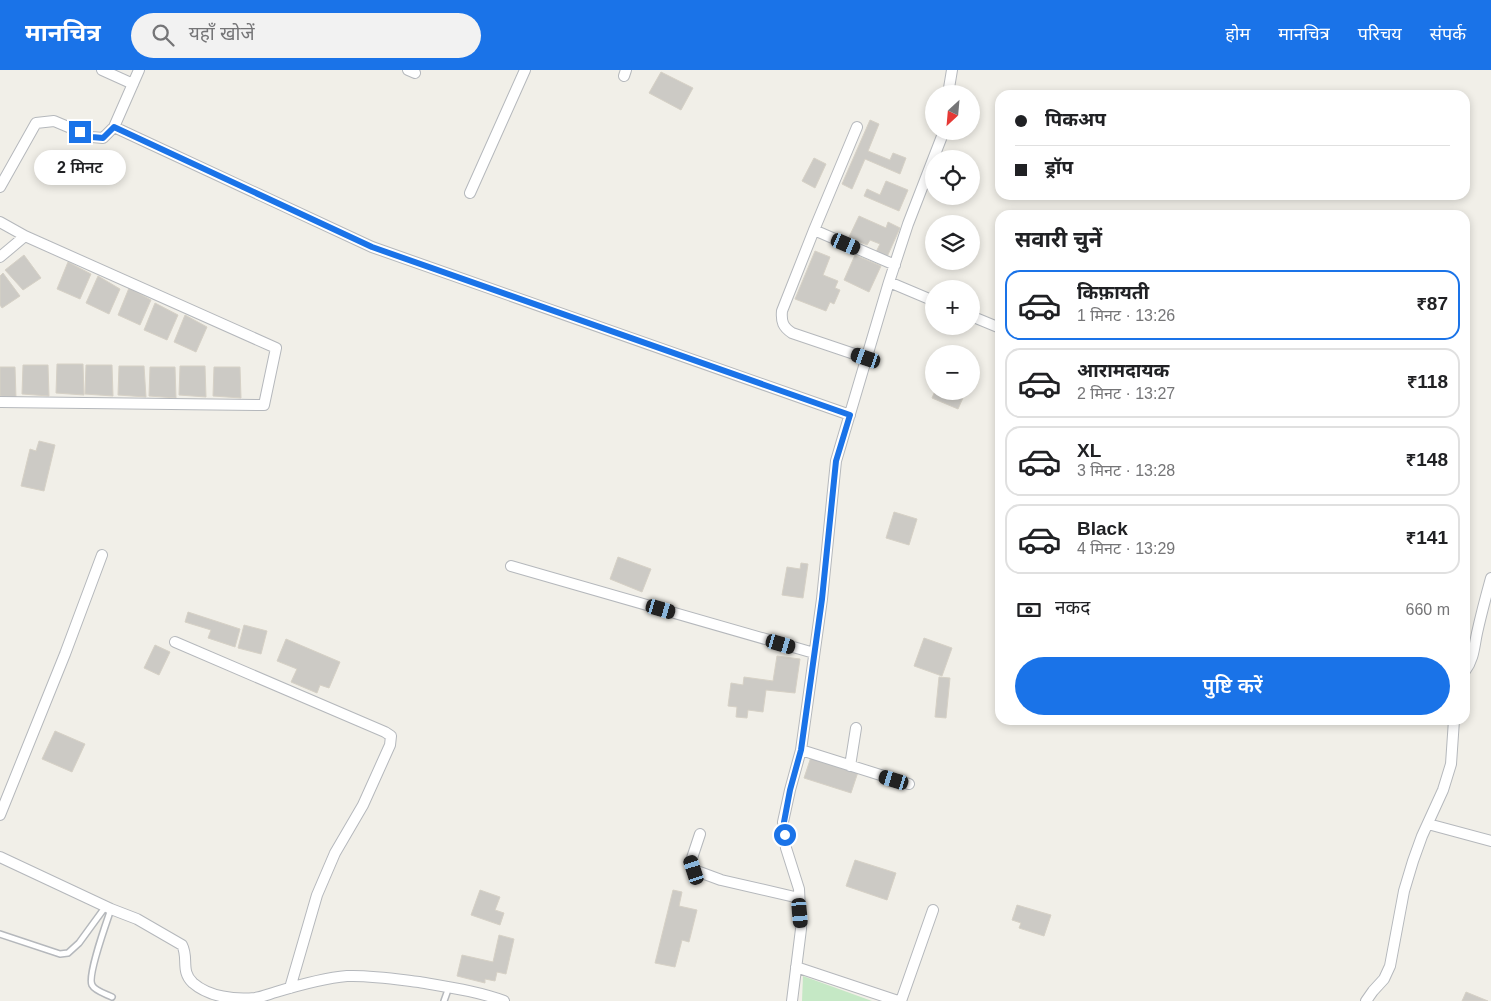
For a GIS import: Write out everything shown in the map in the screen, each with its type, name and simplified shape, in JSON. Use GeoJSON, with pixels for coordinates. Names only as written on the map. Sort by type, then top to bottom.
{"type":"FeatureCollection","features":[{"type":"Feature","properties":{"kind":"street"},"geometry":{"type":"LineString","coordinates":[[102,70],[133,84]]}},
{"type":"Feature","properties":{"kind":"street"},"geometry":{"type":"LineString","coordinates":[[0,187],[36,123],[54,121],[92,137],[103,138],[114,127],[139,70]]}},
{"type":"Feature","properties":{"kind":"street"},"geometry":{"type":"LineString","coordinates":[[470,193],[525,70]]}},
{"type":"Feature","properties":{"kind":"street"},"geometry":{"type":"LineString","coordinates":[[950,85],[952,70]]}},
{"type":"Feature","properties":{"kind":"street"},"geometry":{"type":"LineString","coordinates":[[114,127],[372,247],[850,415]]}},
{"type":"Feature","properties":{"kind":"street"},"geometry":{"type":"LineString","coordinates":[[857,127],[782,311],[782,320],[784,328],[792,333],[866,358]]}},
{"type":"Feature","properties":{"kind":"street"},"geometry":{"type":"LineString","coordinates":[[792,1001],[801,929],[799,889],[786,848],[784,822],[790,790],[801,750],[822,599],[836,461],[889,282],[908,224],[941,140]]}},
{"type":"Feature","properties":{"kind":"street"},"geometry":{"type":"LineString","coordinates":[[0,222],[25,236],[276,348],[264,405],[0,402]]}},
{"type":"Feature","properties":{"kind":"street"},"geometry":{"type":"LineString","coordinates":[[814,230],[895,265]]}},
{"type":"Feature","properties":{"kind":"street"},"geometry":{"type":"LineString","coordinates":[[0,257],[25,236]]}},
{"type":"Feature","properties":{"kind":"street"},"geometry":{"type":"LineString","coordinates":[[889,282],[925,297]]}},
{"type":"Feature","properties":{"kind":"street"},"geometry":{"type":"LineString","coordinates":[[980,320],[995,326]]}},
{"type":"Feature","properties":{"kind":"street"},"geometry":{"type":"LineString","coordinates":[[0,815],[65,654],[102,554]]}},
{"type":"Feature","properties":{"kind":"street"},"geometry":{"type":"LineString","coordinates":[[511,566],[814,654]]}},
{"type":"Feature","properties":{"kind":"street"},"geometry":{"type":"LineString","coordinates":[[1470,663],[1491,578]]}},
{"type":"Feature","properties":{"kind":"street"},"geometry":{"type":"LineString","coordinates":[[175,642],[391,736],[390,745],[363,805],[335,853],[317,895],[290,988]]}},
{"type":"Feature","properties":{"kind":"street"},"geometry":{"type":"LineString","coordinates":[[1366,1001],[1384,980],[1390,966],[1404,891],[1422,836],[1443,790],[1451,764],[1454,725]]}},
{"type":"Feature","properties":{"kind":"street"},"geometry":{"type":"LineString","coordinates":[[850,766],[856,728]]}},
{"type":"Feature","properties":{"kind":"street"},"geometry":{"type":"LineString","coordinates":[[801,750],[909,784]]}},
{"type":"Feature","properties":{"kind":"street"},"geometry":{"type":"LineString","coordinates":[[1428,824],[1491,841]]}},
{"type":"Feature","properties":{"kind":"street"},"geometry":{"type":"LineString","coordinates":[[700,834],[691,861],[694,870],[720,880],[798,898]]}},
{"type":"Feature","properties":{"kind":"street"},"geometry":{"type":"LineString","coordinates":[[0,857],[109,908],[137,919],[182,945],[185,950],[184,965],[187,977],[195,985],[226,999],[256,998],[321,980],[348,976],[385,977],[449,987],[504,1001]]}},
{"type":"Feature","properties":{"kind":"street"},"geometry":{"type":"LineString","coordinates":[[796,967],[899,1001],[932,910]]}},
{"type":"Feature","properties":{"kind":"lane"},"geometry":{"type":"LineString","coordinates":[[0,934],[60,954],[68,953],[109,908]]}},
{"type":"Feature","properties":{"kind":"lane"},"geometry":{"type":"LineString","coordinates":[[109,908],[91,981],[94,988],[112,997]]}},
{"type":"Feature","properties":{"kind":"lane"},"geometry":{"type":"LineString","coordinates":[[444,1001],[449,987]]}},
{"type":"Feature","properties":{"kind":"green space"},"geometry":{"type":"Polygon","coordinates":[[[803,976],[872,1001],[802,1001],[803,976]]]}},
{"type":"Feature","properties":{"kind":"building"},"geometry":{"type":"Polygon","coordinates":[[[661,72],[693,88],[681,110],[649,93],[661,72]]]}},
{"type":"Feature","properties":{"kind":"building"},"geometry":{"type":"Polygon","coordinates":[[[870,120],[879,124],[868,151],[890,160],[893,153],[906,158],[900,174],[865,159],[852,189],[842,184],[870,120]]]}},
{"type":"Feature","properties":{"kind":"building"},"geometry":{"type":"Polygon","coordinates":[[[814,158],[826,164],[815,188],[802,181],[814,158]]]}},
{"type":"Feature","properties":{"kind":"building"},"geometry":{"type":"Polygon","coordinates":[[[886,181],[908,190],[899,211],[864,196],[867,189],[880,195],[886,181]]]}},
{"type":"Feature","properties":{"kind":"building"},"geometry":{"type":"Polygon","coordinates":[[[859,216],[886,228],[888,222],[900,228],[887,257],[876,252],[880,244],[870,240],[867,245],[849,237],[859,216]]]}},
{"type":"Feature","properties":{"kind":"building"},"geometry":{"type":"Polygon","coordinates":[[[815,251],[830,257],[823,275],[838,281],[835,288],[840,290],[834,304],[830,302],[826,311],[795,299],[815,251]]]}},
{"type":"Feature","properties":{"kind":"building"},"geometry":{"type":"Polygon","coordinates":[[[24,255],[41,278],[23,290],[5,270],[24,255]]]}},
{"type":"Feature","properties":{"kind":"building"},"geometry":{"type":"Polygon","coordinates":[[[855,255],[881,266],[869,292],[844,280],[855,255]]]}},
{"type":"Feature","properties":{"kind":"building"},"geometry":{"type":"Polygon","coordinates":[[[68,262],[91,274],[80,299],[57,289],[68,262]]]}},
{"type":"Feature","properties":{"kind":"building"},"geometry":{"type":"Polygon","coordinates":[[[3,273],[20,296],[2,308],[0,305],[0,276],[3,273]]]}},
{"type":"Feature","properties":{"kind":"building"},"geometry":{"type":"Polygon","coordinates":[[[98,276],[120,289],[109,314],[86,303],[98,276]]]}},
{"type":"Feature","properties":{"kind":"building"},"geometry":{"type":"Polygon","coordinates":[[[129,288],[151,300],[140,325],[118,315],[129,288]]]}},
{"type":"Feature","properties":{"kind":"building"},"geometry":{"type":"Polygon","coordinates":[[[155,303],[178,315],[167,340],[144,330],[155,303]]]}},
{"type":"Feature","properties":{"kind":"building"},"geometry":{"type":"Polygon","coordinates":[[[185,315],[207,327],[196,352],[174,342],[185,315]]]}},
{"type":"Feature","properties":{"kind":"building"},"geometry":{"type":"Polygon","coordinates":[[[57,364],[83,364],[84,395],[56,393],[57,364]]]}},
{"type":"Feature","properties":{"kind":"building"},"geometry":{"type":"Polygon","coordinates":[[[23,365],[48,365],[49,396],[22,394],[23,365]]]}},
{"type":"Feature","properties":{"kind":"building"},"geometry":{"type":"Polygon","coordinates":[[[86,365],[112,365],[113,396],[85,394],[86,365]]]}},
{"type":"Feature","properties":{"kind":"building"},"geometry":{"type":"Polygon","coordinates":[[[119,366],[144,366],[146,397],[118,395],[119,366]]]}},
{"type":"Feature","properties":{"kind":"building"},"geometry":{"type":"Polygon","coordinates":[[[180,366],[205,366],[206,397],[179,395],[180,366]]]}},
{"type":"Feature","properties":{"kind":"building"},"geometry":{"type":"Polygon","coordinates":[[[0,367],[15,367],[16,398],[0,396],[0,367]]]}},
{"type":"Feature","properties":{"kind":"building"},"geometry":{"type":"Polygon","coordinates":[[[150,367],[175,367],[176,398],[149,396],[150,367]]]}},
{"type":"Feature","properties":{"kind":"building"},"geometry":{"type":"Polygon","coordinates":[[[214,367],[240,367],[241,398],[213,396],[214,367]]]}},
{"type":"Feature","properties":{"kind":"building"},"geometry":{"type":"Polygon","coordinates":[[[937,400],[962,400],[958,409],[937,400]]]}},
{"type":"Feature","properties":{"kind":"building"},"geometry":{"type":"Polygon","coordinates":[[[39,441],[55,445],[44,491],[21,486],[30,449],[36,451],[39,441]]]}},
{"type":"Feature","properties":{"kind":"building"},"geometry":{"type":"Polygon","coordinates":[[[894,512],[917,519],[909,545],[886,538],[894,512]]]}},
{"type":"Feature","properties":{"kind":"building"},"geometry":{"type":"Polygon","coordinates":[[[618,557],[651,569],[642,592],[610,579],[618,557]]]}},
{"type":"Feature","properties":{"kind":"building"},"geometry":{"type":"Polygon","coordinates":[[[801,563],[808,564],[803,598],[782,595],[787,567],[800,569],[801,563]]]}},
{"type":"Feature","properties":{"kind":"building"},"geometry":{"type":"Polygon","coordinates":[[[188,612],[240,629],[235,647],[208,638],[211,630],[185,622],[188,612]]]}},
{"type":"Feature","properties":{"kind":"building"},"geometry":{"type":"Polygon","coordinates":[[[244,625],[267,631],[261,654],[238,648],[244,625]]]}},
{"type":"Feature","properties":{"kind":"building"},"geometry":{"type":"Polygon","coordinates":[[[924,638],[952,648],[942,676],[914,666],[924,638]]]}},
{"type":"Feature","properties":{"kind":"building"},"geometry":{"type":"Polygon","coordinates":[[[286,639],[340,662],[329,688],[320,685],[317,693],[291,682],[297,669],[277,661],[286,639]]]}},
{"type":"Feature","properties":{"kind":"building"},"geometry":{"type":"Polygon","coordinates":[[[155,645],[170,652],[159,675],[144,668],[155,645]]]}},
{"type":"Feature","properties":{"kind":"building"},"geometry":{"type":"Polygon","coordinates":[[[777,656],[800,659],[795,693],[766,690],[763,712],[748,710],[747,718],[736,717],[737,707],[728,706],[731,683],[743,685],[744,677],[773,681],[777,656]]]}},
{"type":"Feature","properties":{"kind":"building"},"geometry":{"type":"Polygon","coordinates":[[[939,677],[950,678],[946,718],[935,717],[939,677]]]}},
{"type":"Feature","properties":{"kind":"building"},"geometry":{"type":"Polygon","coordinates":[[[55,731],[85,744],[72,772],[42,759],[55,731]]]}},
{"type":"Feature","properties":{"kind":"building"},"geometry":{"type":"Polygon","coordinates":[[[811,757],[858,772],[851,793],[804,778],[811,757]]]}},
{"type":"Feature","properties":{"kind":"building"},"geometry":{"type":"Polygon","coordinates":[[[855,860],[896,873],[887,900],[846,886],[855,860]]]}},
{"type":"Feature","properties":{"kind":"building"},"geometry":{"type":"Polygon","coordinates":[[[480,890],[500,897],[495,910],[504,913],[500,925],[471,915],[480,890]]]}},
{"type":"Feature","properties":{"kind":"building"},"geometry":{"type":"Polygon","coordinates":[[[673,890],[682,892],[679,906],[697,910],[689,942],[682,940],[675,967],[655,963],[673,890]]]}},
{"type":"Feature","properties":{"kind":"building"},"geometry":{"type":"Polygon","coordinates":[[[1017,905],[1051,915],[1044,936],[1019,928],[1021,923],[1012,920],[1017,905]]]}},
{"type":"Feature","properties":{"kind":"building"},"geometry":{"type":"Polygon","coordinates":[[[499,935],[514,939],[506,974],[497,972],[495,981],[485,979],[485,983],[457,976],[462,955],[493,962],[499,935]]]}},
{"type":"Feature","properties":{"kind":"building"},"geometry":{"type":"Polygon","coordinates":[[[1466,992],[1488,1001],[1462,1001],[1466,992]]]}},
{"type":"Feature","properties":{"kind":"route"},"geometry":{"type":"LineString","coordinates":[[80,132],[92,137],[103,138],[114,127],[372,247],[850,415],[836,461],[822,599],[801,750],[790,790],[784,822],[785,835]]}}]}
